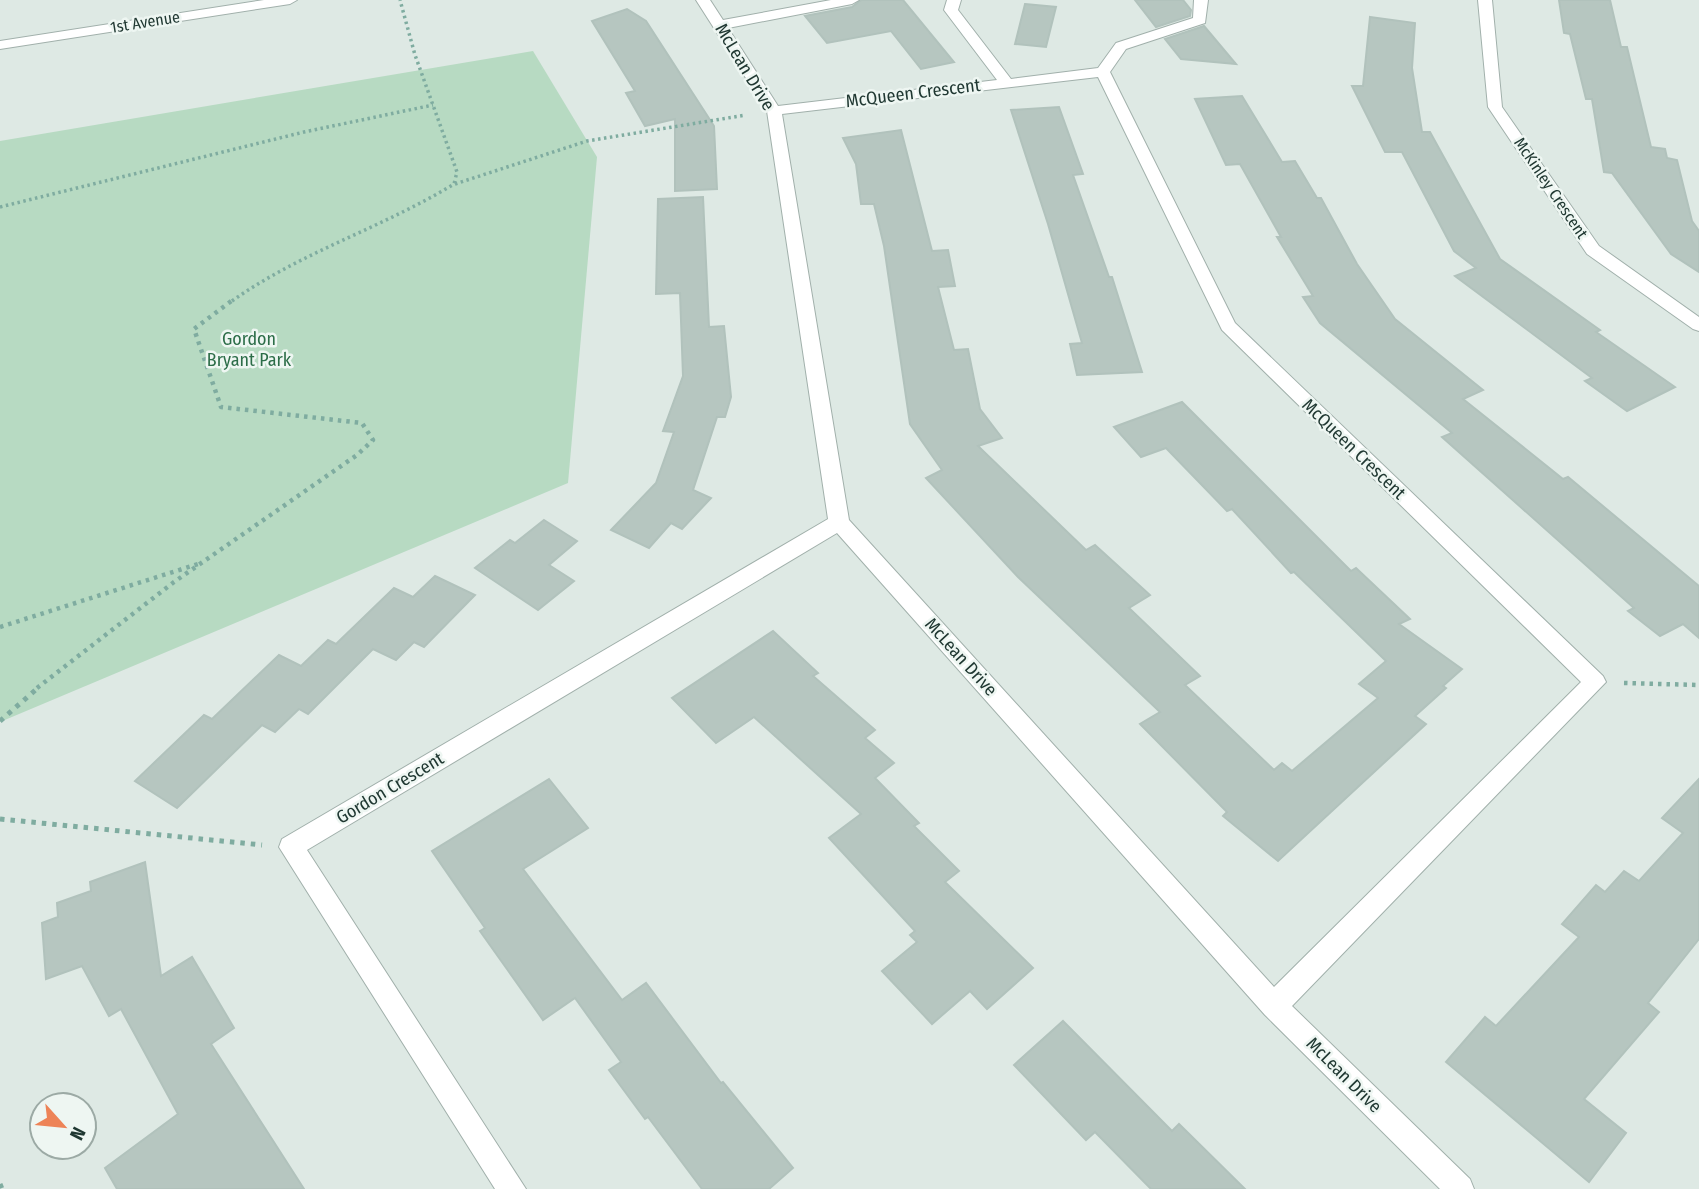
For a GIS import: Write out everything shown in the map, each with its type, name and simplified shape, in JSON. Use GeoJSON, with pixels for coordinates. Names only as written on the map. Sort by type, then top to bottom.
{"type":"FeatureCollection","features":[{"type":"Feature","properties":{"kind":"street","name":"1st Avenue"},"geometry":{"type":"LineString","coordinates":[[0,45],[290,0]]}},
{"type":"Feature","properties":{"kind":"street","name":"McLean Drive"},"geometry":{"type":"LineString","coordinates":[[704,0],[774,111],[839,522],[1274,1006],[1460,1189]]}},
{"type":"Feature","properties":{"kind":"street"},"geometry":{"type":"LineString","coordinates":[[720,25],[852,0]]}},
{"type":"Feature","properties":{"kind":"street"},"geometry":{"type":"LineString","coordinates":[[954,0],[951,10],[1006,82]]}},
{"type":"Feature","properties":{"kind":"street"},"geometry":{"type":"LineString","coordinates":[[1103,72],[1121,46],[1200,20],[1201,0]]}},
{"type":"Feature","properties":{"kind":"street","name":"McKinley Crescent"},"geometry":{"type":"LineString","coordinates":[[1485,0],[1495,107],[1593,250],[1699,325]]}},
{"type":"Feature","properties":{"kind":"street","name":"McQueen Crescent"},"geometry":{"type":"LineString","coordinates":[[774,111],[1103,72],[1228,326],[1595,682]]}},
{"type":"Feature","properties":{"kind":"street","name":"Gordon Crescent"},"geometry":{"type":"LineString","coordinates":[[291,847],[839,522]]}},
{"type":"Feature","properties":{"kind":"street"},"geometry":{"type":"LineString","coordinates":[[1274,1006],[1595,682]]}},
{"type":"Feature","properties":{"kind":"street"},"geometry":{"type":"LineString","coordinates":[[291,847],[512,1189]]}},
{"type":"Feature","properties":{"kind":"path"},"geometry":{"type":"LineString","coordinates":[[400,0],[415,55],[457,172],[454,184]]}},
{"type":"Feature","properties":{"kind":"path"},"geometry":{"type":"LineString","coordinates":[[0,206],[278,138],[433,105]]}},
{"type":"Feature","properties":{"kind":"path"},"geometry":{"type":"LineString","coordinates":[[0,721],[41,683],[202,562],[357,455],[373,440],[362,423],[221,407],[194,329],[246,288],[306,256],[429,201],[454,184],[587,141],[774,111]]}},
{"type":"Feature","properties":{"kind":"path"},"geometry":{"type":"LineString","coordinates":[[0,627],[202,562]]}},
{"type":"Feature","properties":{"kind":"path"},"geometry":{"type":"LineString","coordinates":[[1595,682],[1699,685]]}},
{"type":"Feature","properties":{"kind":"path"},"geometry":{"type":"LineString","coordinates":[[0,819],[291,847]]}},
{"type":"Feature","properties":{"kind":"green space","name":"Gordon Bryant Park"},"geometry":{"type":"Polygon","coordinates":[[[533,51],[597,157],[568,483],[0,722],[0,141],[533,51]]]}},
{"type":"Feature","properties":{"kind":"building"},"geometry":{"type":"Polygon","coordinates":[[[861,0],[903,0],[954,62],[921,69],[891,31],[827,43],[805,16],[852,7],[861,0]]]}},
{"type":"Feature","properties":{"kind":"building"},"geometry":{"type":"Polygon","coordinates":[[[1135,0],[1183,0],[1191,10],[1190,16],[1156,27],[1135,0]]]}},
{"type":"Feature","properties":{"kind":"building"},"geometry":{"type":"Polygon","coordinates":[[[1559,0],[1610,0],[1621,47],[1627,47],[1651,147],[1665,149],[1667,158],[1677,160],[1692,221],[1699,231],[1699,272],[1671,254],[1612,173],[1604,172],[1592,99],[1586,99],[1570,34],[1564,33],[1559,0]]]}},
{"type":"Feature","properties":{"kind":"building"},"geometry":{"type":"Polygon","coordinates":[[[1025,4],[1056,7],[1046,47],[1015,44],[1025,4]]]}},
{"type":"Feature","properties":{"kind":"building"},"geometry":{"type":"Polygon","coordinates":[[[627,9],[646,21],[714,126],[717,189],[675,191],[675,119],[645,126],[626,93],[635,91],[592,21],[627,9]]]}},
{"type":"Feature","properties":{"kind":"building"},"geometry":{"type":"Polygon","coordinates":[[[1370,17],[1415,23],[1412,68],[1422,132],[1430,132],[1500,259],[1600,330],[1596,332],[1675,387],[1627,411],[1585,381],[1592,378],[1455,276],[1476,268],[1454,251],[1402,152],[1385,152],[1352,86],[1363,86],[1370,17]]]}},
{"type":"Feature","properties":{"kind":"building"},"geometry":{"type":"Polygon","coordinates":[[[1204,26],[1236,64],[1181,59],[1165,39],[1204,26]]]}},
{"type":"Feature","properties":{"kind":"building"},"geometry":{"type":"Polygon","coordinates":[[[1242,96],[1282,162],[1295,161],[1317,198],[1321,198],[1357,264],[1395,319],[1483,390],[1463,399],[1563,479],[1568,477],[1699,586],[1699,638],[1683,624],[1660,636],[1628,611],[1634,608],[1442,437],[1452,433],[1320,323],[1303,297],[1313,296],[1277,237],[1281,237],[1240,164],[1226,165],[1195,99],[1242,96]]]}},
{"type":"Feature","properties":{"kind":"building"},"geometry":{"type":"Polygon","coordinates":[[[1059,107],[1083,174],[1073,175],[1109,277],[1112,277],[1142,372],[1077,375],[1070,344],[1082,343],[1048,224],[1011,110],[1059,107]]]}},
{"type":"Feature","properties":{"kind":"building"},"geometry":{"type":"Polygon","coordinates":[[[901,130],[932,251],[948,250],[955,286],[938,287],[954,350],[968,349],[980,409],[1002,438],[978,446],[1086,550],[1095,545],[1150,595],[1129,608],[1200,676],[1185,685],[1274,770],[1282,763],[1292,771],[1378,698],[1359,684],[1386,661],[1294,572],[1291,573],[1232,509],[1227,511],[1166,448],[1141,457],[1114,427],[1182,402],[1351,571],[1356,568],[1410,619],[1399,624],[1462,669],[1443,686],[1446,688],[1415,716],[1426,724],[1278,861],[1223,816],[1227,812],[1140,724],[1160,712],[1018,577],[926,478],[942,470],[910,424],[884,246],[874,204],[861,204],[856,164],[843,138],[901,130]]]}},
{"type":"Feature","properties":{"kind":"building"},"geometry":{"type":"Polygon","coordinates":[[[703,197],[709,327],[724,326],[731,397],[725,417],[717,417],[693,490],[711,498],[682,529],[671,523],[649,548],[611,530],[656,483],[674,432],[663,431],[683,376],[680,293],[656,294],[658,199],[703,197]]]}},
{"type":"Feature","properties":{"kind":"building"},"geometry":{"type":"Polygon","coordinates":[[[544,520],[577,541],[549,565],[574,581],[538,610],[475,568],[510,540],[515,543],[544,520]]]}},
{"type":"Feature","properties":{"kind":"building"},"geometry":{"type":"Polygon","coordinates":[[[435,576],[475,595],[424,647],[414,642],[396,660],[373,649],[308,714],[299,709],[275,732],[262,725],[177,808],[135,781],[204,715],[212,719],[279,655],[301,666],[328,640],[336,644],[394,588],[413,597],[435,576]]]}},
{"type":"Feature","properties":{"kind":"building"},"geometry":{"type":"Polygon","coordinates":[[[773,631],[818,673],[813,676],[875,730],[865,738],[894,763],[875,778],[919,823],[914,826],[959,871],[945,882],[1033,968],[987,1009],[970,991],[932,1024],[882,971],[917,942],[910,935],[915,931],[829,838],[861,814],[754,717],[716,743],[672,698],[773,631]]]}},
{"type":"Feature","properties":{"kind":"building"},"geometry":{"type":"Polygon","coordinates":[[[549,779],[588,828],[523,869],[622,1000],[646,983],[721,1083],[723,1082],[793,1168],[769,1189],[702,1189],[609,1070],[621,1062],[575,998],[543,1020],[480,931],[485,928],[432,851],[549,779]]]}},
{"type":"Feature","properties":{"kind":"building"},"geometry":{"type":"Polygon","coordinates":[[[1699,779],[1699,939],[1648,1003],[1659,1012],[1584,1099],[1626,1133],[1589,1182],[1446,1062],[1485,1017],[1496,1026],[1579,937],[1562,924],[1596,885],[1605,892],[1624,871],[1639,881],[1683,833],[1662,818],[1699,779]]]}},
{"type":"Feature","properties":{"kind":"building"},"geometry":{"type":"Polygon","coordinates":[[[145,862],[161,976],[192,957],[234,1028],[211,1044],[304,1189],[117,1189],[105,1168],[178,1114],[121,1009],[109,1016],[82,966],[46,979],[42,923],[58,917],[57,903],[91,891],[90,882],[145,862]]]}},
{"type":"Feature","properties":{"kind":"building"},"geometry":{"type":"Polygon","coordinates":[[[1063,1021],[1172,1131],[1179,1124],[1245,1189],[1151,1189],[1095,1132],[1086,1140],[1014,1065],[1063,1021]]]}}]}
